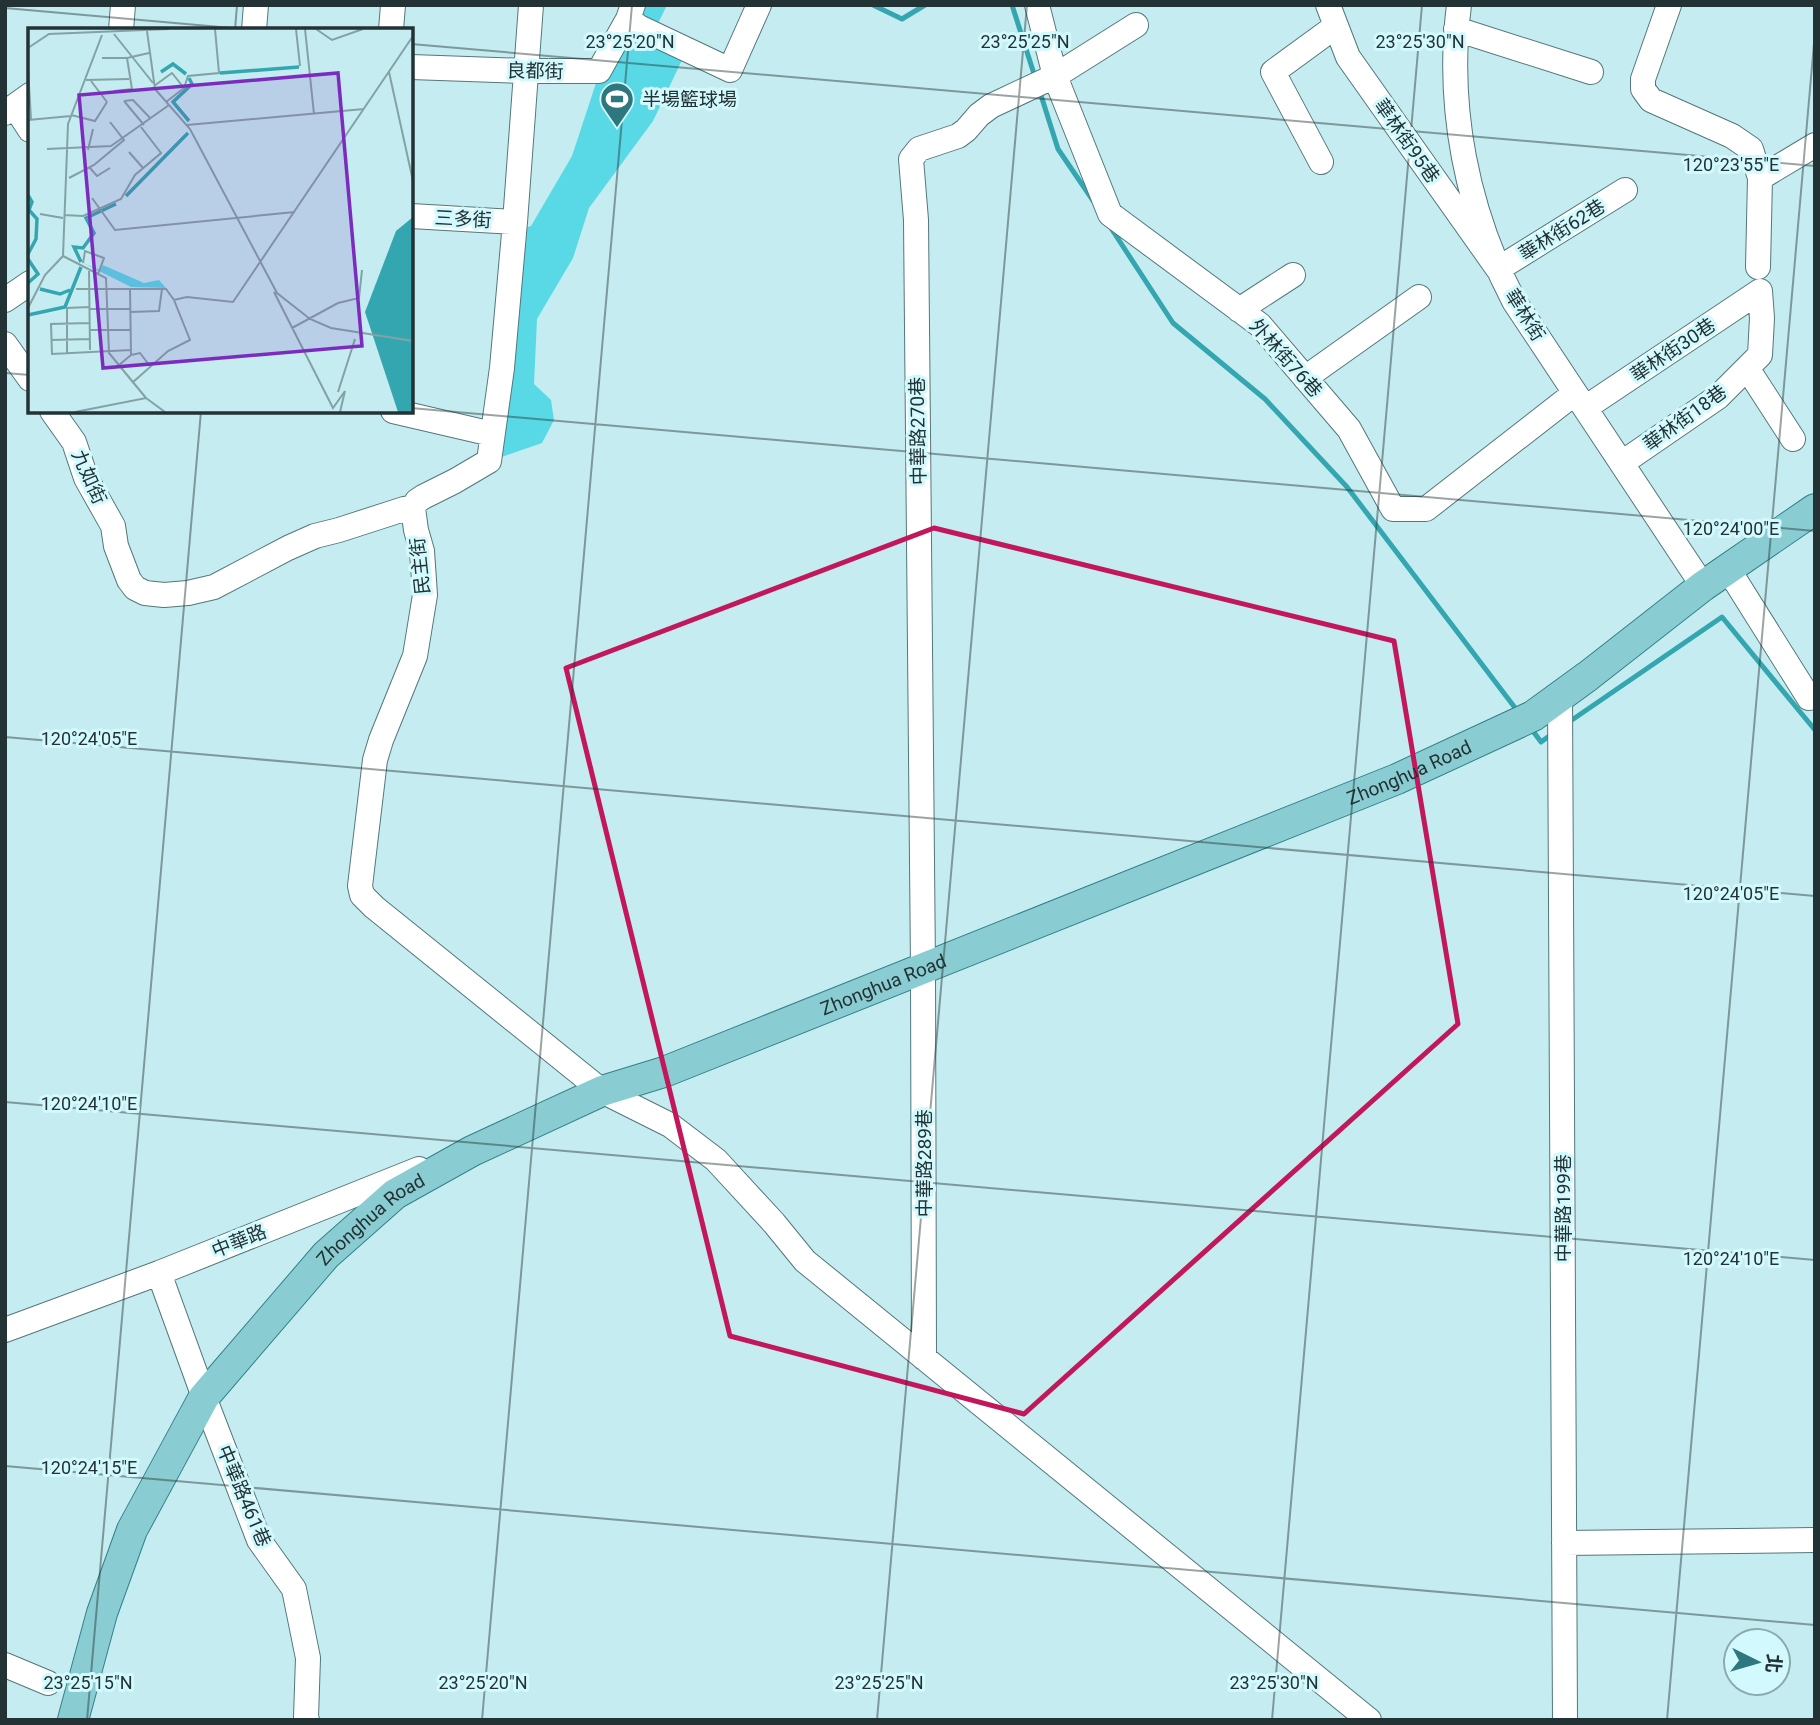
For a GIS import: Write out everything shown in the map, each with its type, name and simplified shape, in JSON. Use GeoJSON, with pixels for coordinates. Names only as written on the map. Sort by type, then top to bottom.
{"type":"FeatureCollection","features":[{"type":"Feature","properties":{"kind":"main road","name":"Zhonghua Road"},"geometry":{"type":"LineString","coordinates":[[73,1720],[102,1613],[132,1530],[204,1398],[326,1255],[395,1195],[472,1151],[602,1091],[664,1072],[1397,779],[1533,716],[1703,586],[1815,509]]}},
{"type":"Feature","properties":{"kind":"street"},"geometry":{"type":"LineString","coordinates":[[121,28],[123,5]]}},
{"type":"Feature","properties":{"kind":"street"},"geometry":{"type":"LineString","coordinates":[[254,28],[256,5]]}},
{"type":"Feature","properties":{"kind":"street"},"geometry":{"type":"LineString","coordinates":[[391,28],[393,5]]}},
{"type":"Feature","properties":{"kind":"street"},"geometry":{"type":"LineString","coordinates":[[413,508],[416,501],[489,461],[502,368],[531,5]]}},
{"type":"Feature","properties":{"kind":"street","name":"良都街"},"geometry":{"type":"LineString","coordinates":[[631,12],[639,27],[730,70],[760,5]]}},
{"type":"Feature","properties":{"kind":"street","name":"外林街76巷"},"geometry":{"type":"LineString","coordinates":[[1037,5],[1055,76],[1110,214],[1260,326],[1349,429],[1393,509],[1426,509],[1580,400]]}},
{"type":"Feature","properties":{"kind":"street"},"geometry":{"type":"LineString","coordinates":[[1669,5],[1643,79],[1643,89],[1651,100],[1732,136],[1751,149],[1760,178],[1758,267]]}},
{"type":"Feature","properties":{"kind":"street","name":"良都街"},"geometry":{"type":"LineString","coordinates":[[413,66],[599,71],[631,12]]}},
{"type":"Feature","properties":{"kind":"street"},"geometry":{"type":"LineString","coordinates":[[1321,162],[1273,72],[1332,16]]}},
{"type":"Feature","properties":{"kind":"street","name":"華林街95巷"},"geometry":{"type":"LineString","coordinates":[[1332,16],[1348,57],[1498,269]]}},
{"type":"Feature","properties":{"kind":"street"},"geometry":{"type":"LineString","coordinates":[[1457,17],[1591,72]]}},
{"type":"Feature","properties":{"kind":"street","name":"華林街"},"geometry":{"type":"LineString","coordinates":[[1457,17],[1455,97],[1467,178],[1498,269],[1514,301],[1703,586]]}},
{"type":"Feature","properties":{"kind":"street","name":"中華路270巷"},"geometry":{"type":"LineString","coordinates":[[923,968],[916,220],[911,159],[919,149],[958,136],[991,106],[1055,76],[1136,25]]}},
{"type":"Feature","properties":{"kind":"street"},"geometry":{"type":"LineString","coordinates":[[17,105],[28,126]]}},
{"type":"Feature","properties":{"kind":"street"},"geometry":{"type":"LineString","coordinates":[[1760,178],[1815,145]]}},
{"type":"Feature","properties":{"kind":"street","name":"華林街62巷"},"geometry":{"type":"LineString","coordinates":[[1498,269],[1625,190]]}},
{"type":"Feature","properties":{"kind":"street","name":"三多街"},"geometry":{"type":"LineString","coordinates":[[413,216],[515,222]]}},
{"type":"Feature","properties":{"kind":"street"},"geometry":{"type":"LineString","coordinates":[[1239,310],[1293,275]]}},
{"type":"Feature","properties":{"kind":"street"},"geometry":{"type":"LineString","coordinates":[[5,300],[28,284]]}},
{"type":"Feature","properties":{"kind":"street","name":"華林街30巷"},"geometry":{"type":"LineString","coordinates":[[1580,400],[1760,291]]}},
{"type":"Feature","properties":{"kind":"street","name":"華林街18巷"},"geometry":{"type":"LineString","coordinates":[[1622,463],[1718,397],[1760,355],[1760,291]]}},
{"type":"Feature","properties":{"kind":"street"},"geometry":{"type":"LineString","coordinates":[[1306,378],[1419,297]]}},
{"type":"Feature","properties":{"kind":"street"},"geometry":{"type":"LineString","coordinates":[[5,344],[28,376]]}},
{"type":"Feature","properties":{"kind":"street"},"geometry":{"type":"LineString","coordinates":[[1747,368],[1793,439]]}},
{"type":"Feature","properties":{"kind":"street","name":"九如街"},"geometry":{"type":"LineString","coordinates":[[53,413],[74,442],[86,478],[113,526],[116,546],[129,580],[135,588],[145,593],[188,593],[214,587],[315,536],[413,508]]}},
{"type":"Feature","properties":{"kind":"street"},"geometry":{"type":"LineString","coordinates":[[402,413],[492,434]]}},
{"type":"Feature","properties":{"kind":"street","name":"民主街"},"geometry":{"type":"LineString","coordinates":[[413,508],[422,551],[425,595],[415,656],[375,760],[360,886],[362,895],[602,1091]]}},
{"type":"Feature","properties":{"kind":"street"},"geometry":{"type":"LineString","coordinates":[[1728,569],[1813,698]]}},
{"type":"Feature","properties":{"kind":"street","name":"中華路199巷"},"geometry":{"type":"LineString","coordinates":[[1560,696],[1564,1720]]}},
{"type":"Feature","properties":{"kind":"street","name":"中華路289巷"},"geometry":{"type":"LineString","coordinates":[[923,968],[925,1358]]}},
{"type":"Feature","properties":{"kind":"street"},"geometry":{"type":"LineString","coordinates":[[602,1091],[670,1125],[716,1160],[805,1261],[1369,1720]]}},
{"type":"Feature","properties":{"kind":"street","name":"中華路"},"geometry":{"type":"LineString","coordinates":[[5,1330],[159,1273],[424,1167],[472,1151]]}},
{"type":"Feature","properties":{"kind":"street","name":"中華路461巷"},"geometry":{"type":"LineString","coordinates":[[159,1273],[259,1540],[294,1589],[308,1658],[307,1720]]}},
{"type":"Feature","properties":{"kind":"street"},"geometry":{"type":"LineString","coordinates":[[1564,1543],[1815,1540]]}},
{"type":"Feature","properties":{"kind":"street"},"geometry":{"type":"LineString","coordinates":[[5,1665],[48,1683]]}},
{"type":"Feature","properties":{"kind":"highlighted area"},"geometry":{"type":"Polygon","coordinates":[[[934,528],[1394,641],[1458,1024],[1024,1414],[730,1336],[566,668],[934,528]]]}},
{"type":"Feature","properties":{"kind":"shaded area"},"geometry":{"type":"Polygon","coordinates":[[[635,5],[667,5],[651,38],[684,56],[653,121],[589,208],[573,258],[537,319],[534,384],[551,400],[554,420],[542,443],[493,460],[519,230],[531,226],[572,156],[598,77],[635,5]]]}},
{"type":"Feature","properties":{"kind":"waterway"},"geometry":{"type":"LineString","coordinates":[[873,5],[902,19],[925,5]]}},
{"type":"Feature","properties":{"kind":"waterway"},"geometry":{"type":"LineString","coordinates":[[1012,5],[1035,77]]}},
{"type":"Feature","properties":{"kind":"waterway"},"geometry":{"type":"LineString","coordinates":[[1039,89],[1058,149],[1094,202]]}},
{"type":"Feature","properties":{"kind":"waterway"},"geometry":{"type":"LineString","coordinates":[[1109,225],[1173,323],[1265,399],[1347,487],[1519,713]]}},
{"type":"Feature","properties":{"kind":"waterway"},"geometry":{"type":"LineString","coordinates":[[1569,722],[1722,617],[1815,730]]}},
{"type":"Feature","properties":{"kind":"waterway"},"geometry":{"type":"LineString","coordinates":[[1530,727],[1541,742],[1552,734]]}},
{"type":"Feature","properties":{"kind":"place","name":"半場籃球場"},"geometry":{"type":"Point","coordinates":[617,129]}}]}
